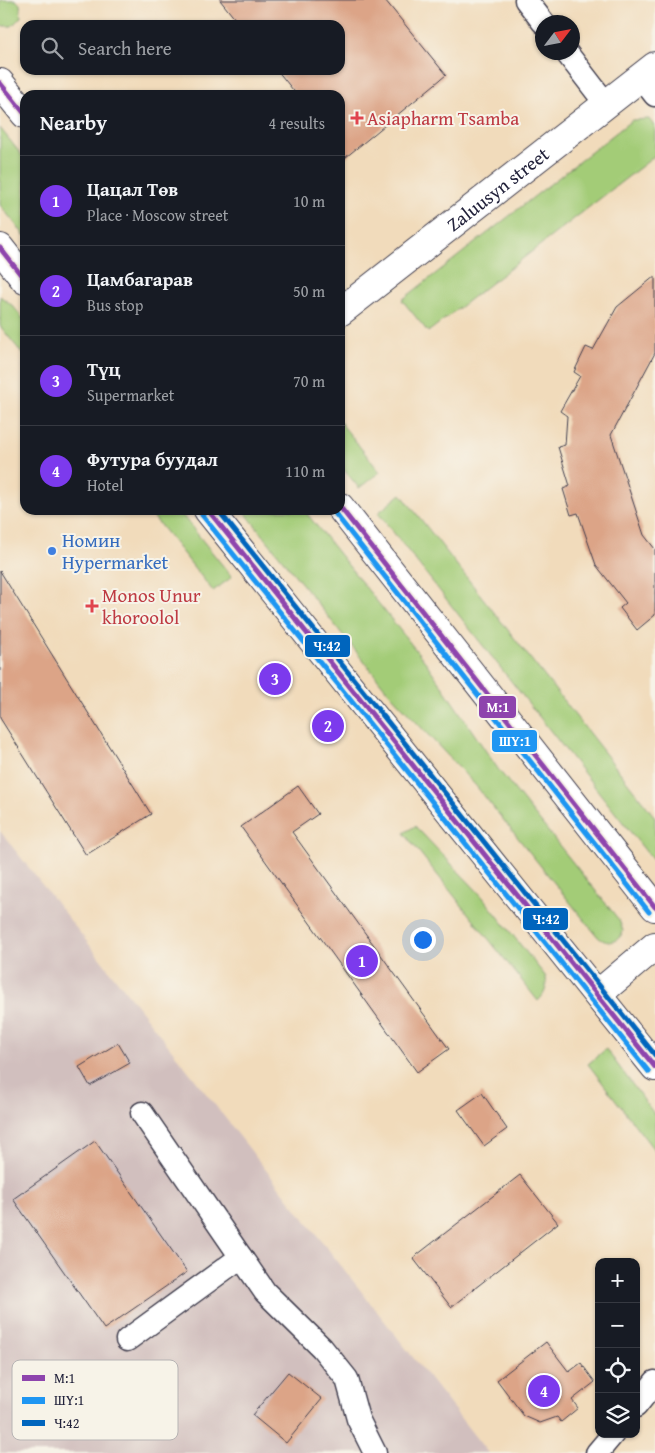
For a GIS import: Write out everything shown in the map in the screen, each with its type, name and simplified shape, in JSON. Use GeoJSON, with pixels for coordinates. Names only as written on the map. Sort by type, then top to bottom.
{"type":"FeatureCollection","features":[{"type":"Feature","properties":{"kind":"main road","name":"Zaluusyn street"},"geometry":{"type":"LineString","coordinates":[[345,308],[606,104],[650,79]]}},
{"type":"Feature","properties":{"kind":"main road"},"geometry":{"type":"LineString","coordinates":[[0,83],[20,108]]}},
{"type":"Feature","properties":{"kind":"main road"},"geometry":{"type":"LineString","coordinates":[[0,248],[20,274]]}},
{"type":"Feature","properties":{"kind":"main road"},"geometry":{"type":"LineString","coordinates":[[345,513],[655,907]]}},
{"type":"Feature","properties":{"kind":"main road"},"geometry":{"type":"LineString","coordinates":[[212,515],[655,1066]]}},
{"type":"Feature","properties":{"kind":"main road"},"geometry":{"type":"LineString","coordinates":[[598,994],[655,946]]}},
{"type":"Feature","properties":{"kind":"street"},"geometry":{"type":"LineString","coordinates":[[526,0],[538,15]]}},
{"type":"Feature","properties":{"kind":"street"},"geometry":{"type":"LineString","coordinates":[[572,60],[606,104]]}},
{"type":"Feature","properties":{"kind":"street"},"geometry":{"type":"LineString","coordinates":[[142,1113],[265,1292],[322,1348],[347,1379],[358,1419],[374,1453]]}},
{"type":"Feature","properties":{"kind":"street"},"geometry":{"type":"LineString","coordinates":[[127,1340],[241,1257]]}},
{"type":"Feature","properties":{"kind":"street"},"geometry":{"type":"LineString","coordinates":[[640,1401],[655,1382]]}},
{"type":"Feature","properties":{"kind":"street"},"geometry":{"type":"LineString","coordinates":[[597,1453],[610,1438]]}},
{"type":"Feature","properties":{"kind":"shaded area"},"geometry":{"type":"Polygon","coordinates":[[[0,831],[488,1453],[0,1453],[0,831]]]}},
{"type":"Feature","properties":{"kind":"green space"},"geometry":{"type":"Polygon","coordinates":[[[0,0],[16,0],[20,4],[21,17],[12,26],[0,26],[0,0]]]}},
{"type":"Feature","properties":{"kind":"green space"},"geometry":{"type":"Polygon","coordinates":[[[649,119],[655,127],[655,156],[428,332],[402,300],[632,120],[649,119]]]}},
{"type":"Feature","properties":{"kind":"green space"},"geometry":{"type":"Polygon","coordinates":[[[0,128],[20,153],[20,230],[0,205],[0,128]]]}},
{"type":"Feature","properties":{"kind":"green space"},"geometry":{"type":"Polygon","coordinates":[[[0,296],[13,306],[20,315],[20,351],[0,326],[0,296]]]}},
{"type":"Feature","properties":{"kind":"green space"},"geometry":{"type":"Polygon","coordinates":[[[345,428],[380,472],[359,488],[345,471],[345,428]]]}},
{"type":"Feature","properties":{"kind":"green space"},"geometry":{"type":"Polygon","coordinates":[[[401,494],[655,817],[655,863],[378,513],[401,494]]]}},
{"type":"Feature","properties":{"kind":"green space"},"geometry":{"type":"Polygon","coordinates":[[[152,515],[182,515],[232,577],[213,591],[152,515]]]}},
{"type":"Feature","properties":{"kind":"green space"},"geometry":{"type":"Polygon","coordinates":[[[247,515],[308,515],[427,664],[498,769],[619,920],[623,931],[619,938],[609,942],[598,937],[476,786],[390,694],[247,515]]]}},
{"type":"Feature","properties":{"kind":"green space"},"geometry":{"type":"Polygon","coordinates":[[[415,826],[481,895],[546,977],[545,990],[538,1001],[404,833],[415,826]]]}},
{"type":"Feature","properties":{"kind":"green space"},"geometry":{"type":"Polygon","coordinates":[[[606,1049],[655,1115],[655,1151],[588,1064],[606,1049]]]}},
{"type":"Feature","properties":{"kind":"building"},"geometry":{"type":"Polygon","coordinates":[[[220,0],[385,0],[446,75],[345,158],[345,90],[293,90],[281,75],[345,75],[345,20],[236,20],[220,0]]]}},
{"type":"Feature","properties":{"kind":"building"},"geometry":{"type":"Polygon","coordinates":[[[655,276],[655,353],[611,435],[644,535],[655,549],[655,615],[637,630],[620,608],[626,603],[596,565],[578,513],[571,515],[563,489],[570,486],[558,447],[565,445],[567,416],[560,411],[580,376],[574,372],[586,347],[593,350],[617,307],[655,276]]]}},
{"type":"Feature","properties":{"kind":"building"},"geometry":{"type":"Polygon","coordinates":[[[0,571],[151,814],[86,855],[0,718],[0,571]]]}},
{"type":"Feature","properties":{"kind":"building"},"geometry":{"type":"Polygon","coordinates":[[[298,786],[318,814],[292,832],[449,1049],[417,1072],[241,827],[298,786]]]}},
{"type":"Feature","properties":{"kind":"building"},"geometry":{"type":"Polygon","coordinates":[[[118,1043],[130,1063],[90,1086],[79,1067],[118,1043]]]}},
{"type":"Feature","properties":{"kind":"building"},"geometry":{"type":"Polygon","coordinates":[[[482,1093],[507,1129],[484,1146],[458,1110],[482,1093]]]}},
{"type":"Feature","properties":{"kind":"building"},"geometry":{"type":"Polygon","coordinates":[[[95,1141],[187,1272],[104,1329],[13,1199],[95,1141]]]}},
{"type":"Feature","properties":{"kind":"building"},"geometry":{"type":"Polygon","coordinates":[[[520,1175],[558,1223],[451,1307],[413,1258],[520,1175]]]}},
{"type":"Feature","properties":{"kind":"building"},"geometry":{"type":"Polygon","coordinates":[[[546,1342],[569,1372],[581,1363],[595,1382],[572,1400],[578,1408],[561,1422],[557,1417],[540,1423],[524,1416],[497,1380],[546,1342]]]}},
{"type":"Feature","properties":{"kind":"building"},"geometry":{"type":"Polygon","coordinates":[[[288,1372],[322,1399],[286,1443],[252,1415],[288,1372]]]}},
{"type":"Feature","properties":{"kind":"transit line","name":"М:1"},"geometry":{"type":"LineString","coordinates":[[0,83],[20,108]]}},
{"type":"Feature","properties":{"kind":"transit line","name":"М:1"},"geometry":{"type":"LineString","coordinates":[[0,248],[20,274]]}},
{"type":"Feature","properties":{"kind":"transit line","name":"М:1"},"geometry":{"type":"LineString","coordinates":[[345,513],[655,907]]}},
{"type":"Feature","properties":{"kind":"transit line","name":"ШҮ:1"},"geometry":{"type":"LineString","coordinates":[[202,515],[649,1072]]}},
{"type":"Feature","properties":{"kind":"transit line","name":"М:1"},"geometry":{"type":"LineString","coordinates":[[212,515],[655,1067]]}},
{"type":"Feature","properties":{"kind":"transit line","name":"Ч:42"},"geometry":{"type":"LineString","coordinates":[[222,515],[655,1055]]}},
{"type":"Feature","properties":{"kind":"transit line","name":"ШҮ:1"},"geometry":{"type":"LineString","coordinates":[[336,515],[649,912]]}},
{"type":"Feature","properties":{"kind":"place","name":"Asiapharm Tsamba"},"geometry":{"type":"Point","coordinates":[357,118]}},
{"type":"Feature","properties":{"kind":"place","name":"Номин Hyрermarket"},"geometry":{"type":"Point","coordinates":[52,551]}},
{"type":"Feature","properties":{"kind":"place","name":"Monos Unur khoroolol"},"geometry":{"type":"Point","coordinates":[92,606]}},
{"type":"Feature","properties":{"kind":"place","name":"Түц"},"geometry":{"type":"Point","coordinates":[275,679]}},
{"type":"Feature","properties":{"kind":"place","name":"Цамбагарав"},"geometry":{"type":"Point","coordinates":[328,726]}},
{"type":"Feature","properties":{"kind":"place","name":"Цацал Төв"},"geometry":{"type":"Point","coordinates":[362,961]}},
{"type":"Feature","properties":{"kind":"place","name":"Футура буудал"},"geometry":{"type":"Point","coordinates":[544,1391]}}]}
